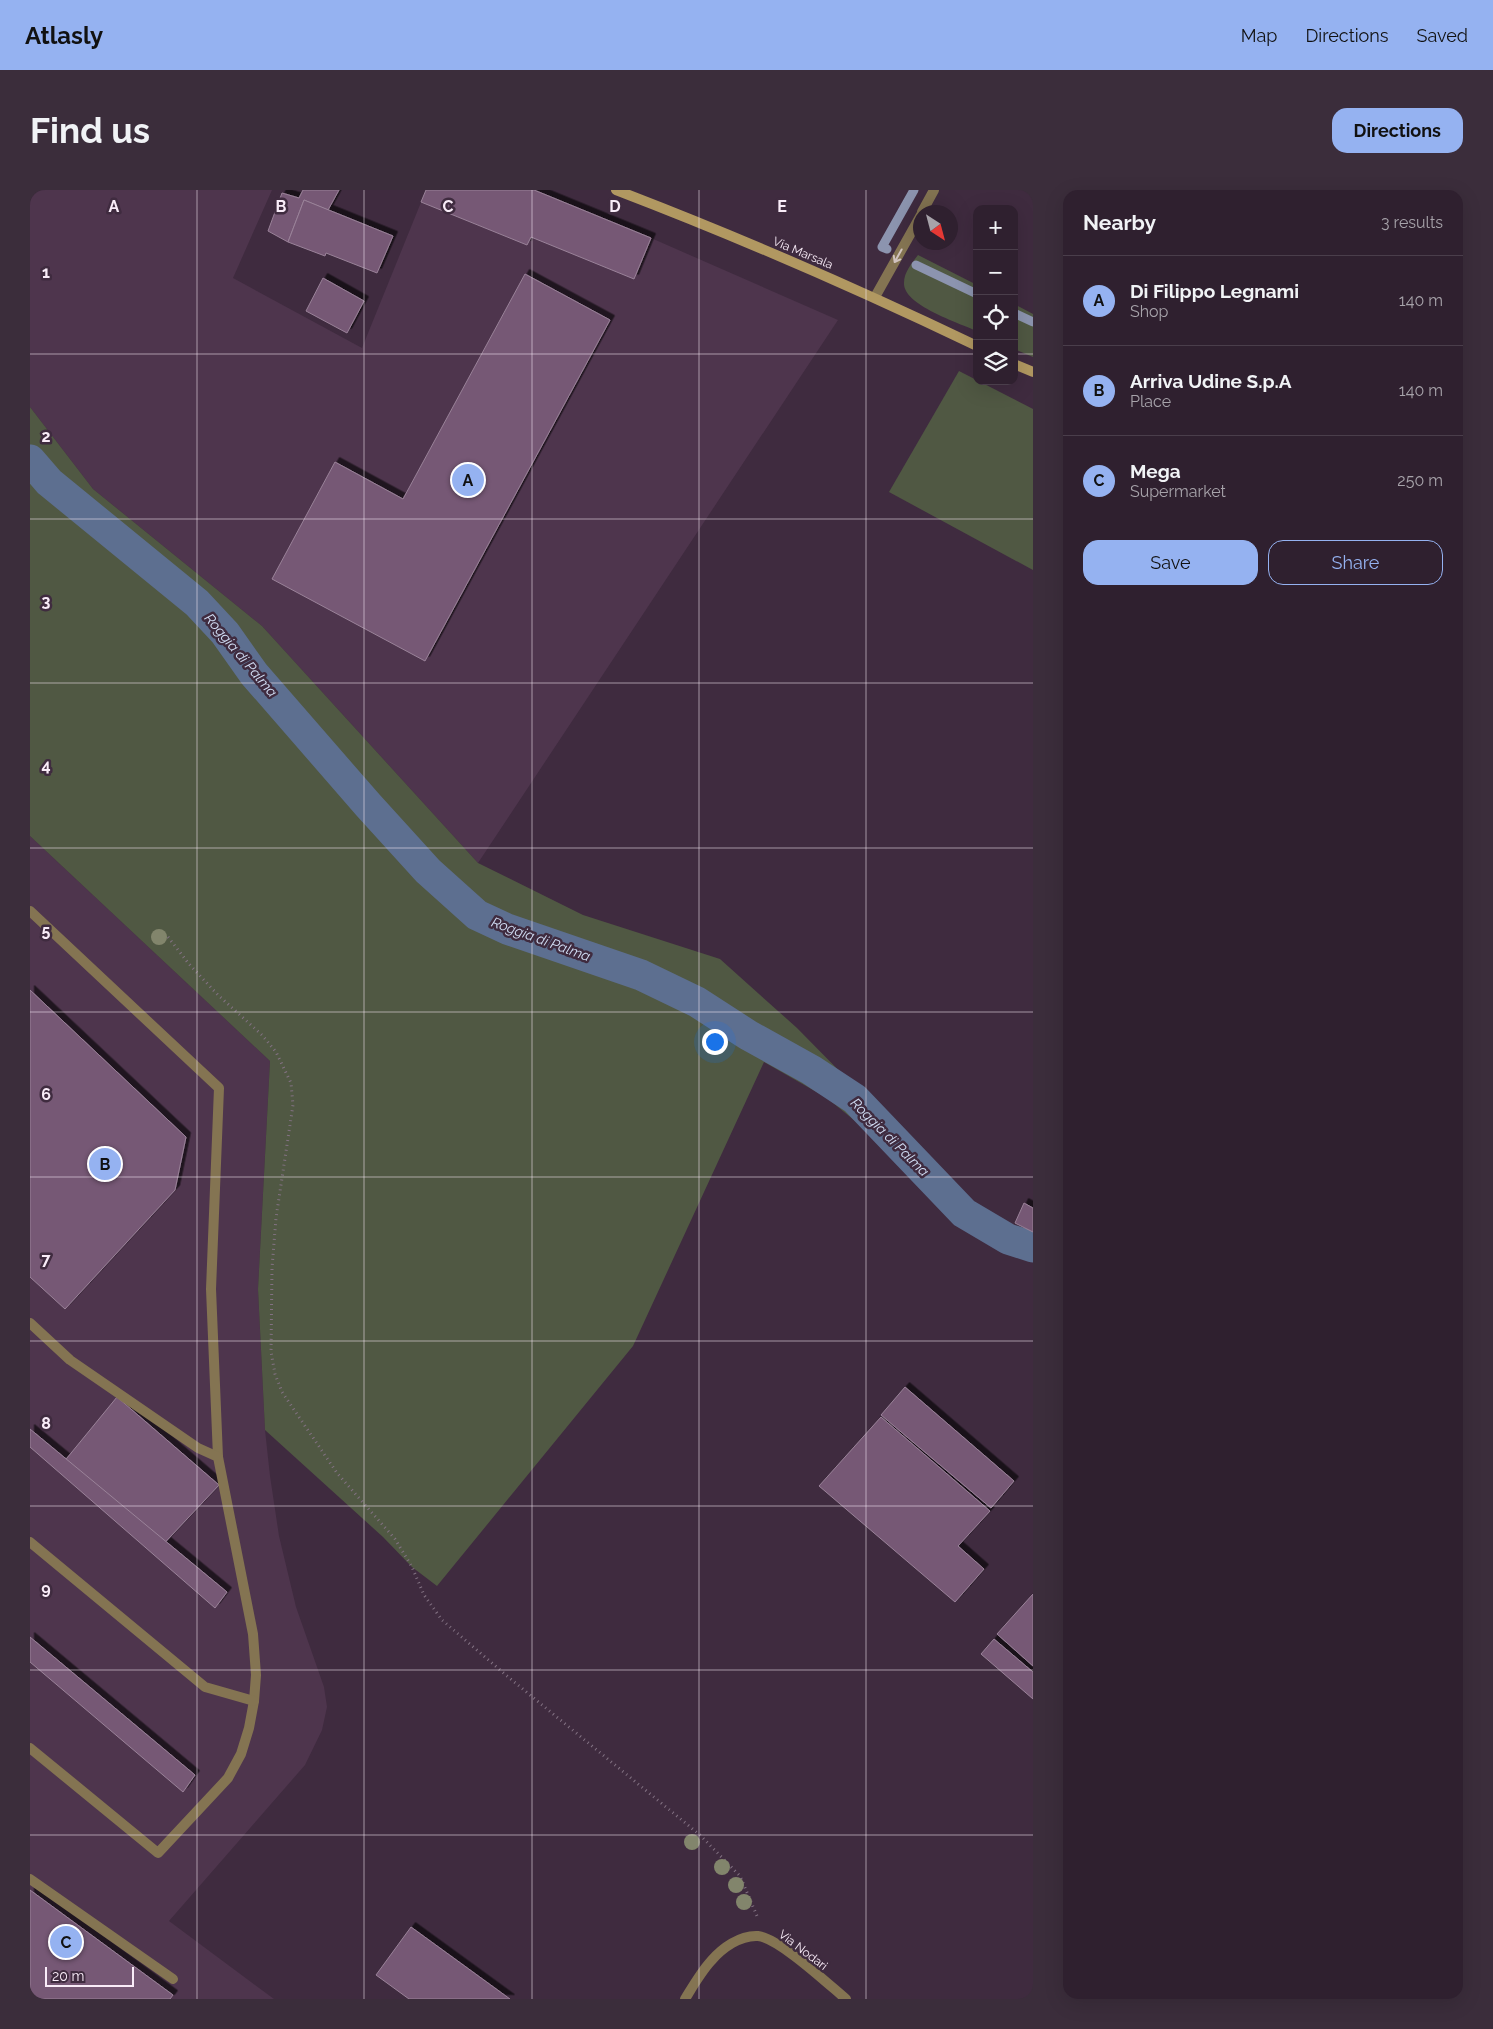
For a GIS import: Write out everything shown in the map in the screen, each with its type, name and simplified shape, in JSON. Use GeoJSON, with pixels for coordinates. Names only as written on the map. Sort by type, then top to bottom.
{"type":"FeatureCollection","features":[{"type":"Feature","properties":{"kind":"street","name":"Via Marsala"},"geometry":{"type":"LineString","coordinates":[[616,190],[711,227],[875,297],[973,344]]}},
{"type":"Feature","properties":{"kind":"street"},"geometry":{"type":"LineString","coordinates":[[926,205],[934,190]]}},
{"type":"Feature","properties":{"kind":"street"},"geometry":{"type":"LineString","coordinates":[[875,297],[913,228]]}},
{"type":"Feature","properties":{"kind":"street"},"geometry":{"type":"LineString","coordinates":[[1018,366],[1033,372]]}},
{"type":"Feature","properties":{"kind":"street"},"geometry":{"type":"LineString","coordinates":[[30,911],[219,1088],[211,1289],[218,1457],[253,1634],[256,1675],[254,1701],[241,1754],[228,1778],[158,1853],[30,1748]]}},
{"type":"Feature","properties":{"kind":"street"},"geometry":{"type":"LineString","coordinates":[[30,1323],[70,1360],[198,1448],[218,1457]]}},
{"type":"Feature","properties":{"kind":"street"},"geometry":{"type":"LineString","coordinates":[[30,1542],[205,1687],[254,1701]]}},
{"type":"Feature","properties":{"kind":"street"},"geometry":{"type":"LineString","coordinates":[[30,1879],[173,1979]]}},
{"type":"Feature","properties":{"kind":"street","name":"Via Nodari"},"geometry":{"type":"LineString","coordinates":[[685,1999],[712,1959],[725,1948],[749,1936],[760,1936],[793,1956],[846,1999]]}},
{"type":"Feature","properties":{"kind":"path"},"geometry":{"type":"LineString","coordinates":[[168,937],[189,964],[218,995],[262,1035],[276,1052],[290,1083],[293,1104],[276,1218],[272,1268],[271,1352],[275,1374],[282,1392],[338,1473],[395,1539],[412,1567],[424,1595],[442,1620],[506,1676],[668,1807],[726,1860],[740,1876],[747,1890],[758,1920],[760,1936]]}},
{"type":"Feature","properties":{"kind":"shaded area"},"geometry":{"type":"Polygon","coordinates":[[[30,190],[272,190],[233,278],[362,348],[426,190],[534,190],[651,238],[838,320],[478,863],[262,626],[93,489],[30,407],[30,190]]]}},
{"type":"Feature","properties":{"kind":"shaded area"},"geometry":{"type":"Polygon","coordinates":[[[30,836],[270,1061],[258,1289],[265,1430],[279,1536],[296,1607],[324,1687],[327,1707],[322,1730],[305,1765],[169,1921],[274,1999],[30,1999],[30,836]]]}},
{"type":"Feature","properties":{"kind":"green space"},"geometry":{"type":"Polygon","coordinates":[[[918,255],[973,283],[973,329],[933,312],[912,299],[906,291],[904,283],[905,275],[918,255]]]}},
{"type":"Feature","properties":{"kind":"green space"},"geometry":{"type":"Polygon","coordinates":[[[1018,306],[1033,314],[1033,357],[1018,351],[1018,306]]]}},
{"type":"Feature","properties":{"kind":"green space"},"geometry":{"type":"Polygon","coordinates":[[[959,371],[973,378],[973,385],[986,385],[1033,409],[1033,570],[889,492],[959,371]]]}},
{"type":"Feature","properties":{"kind":"green space"},"geometry":{"type":"Polygon","coordinates":[[[30,407],[93,489],[262,626],[478,863],[583,915],[720,959],[797,1028],[863,1095],[860,1125],[827,1098],[764,1062],[633,1346],[437,1586],[412,1567],[383,1537],[265,1430],[258,1289],[270,1061],[30,836],[30,407]]]}},
{"type":"Feature","properties":{"kind":"building"},"geometry":{"type":"Polygon","coordinates":[[[303,190],[339,190],[328,210],[304,200],[288,242],[268,231],[282,193],[299,198],[303,190]]]}},
{"type":"Feature","properties":{"kind":"building"},"geometry":{"type":"Polygon","coordinates":[[[426,190],[534,190],[651,238],[634,279],[531,237],[527,245],[421,202],[426,190]]]}},
{"type":"Feature","properties":{"kind":"building"},"geometry":{"type":"Polygon","coordinates":[[[304,200],[393,236],[377,273],[326,253],[325,256],[288,242],[304,200]]]}},
{"type":"Feature","properties":{"kind":"building"},"geometry":{"type":"Polygon","coordinates":[[[525,274],[610,320],[425,661],[272,579],[335,462],[403,499],[525,274]]]}},
{"type":"Feature","properties":{"kind":"building"},"geometry":{"type":"Polygon","coordinates":[[[323,278],[364,301],[347,333],[306,311],[323,278]]]}},
{"type":"Feature","properties":{"kind":"building"},"geometry":{"type":"Polygon","coordinates":[[[30,990],[186,1137],[175,1190],[65,1309],[30,1277],[30,990]]]}},
{"type":"Feature","properties":{"kind":"building"},"geometry":{"type":"Polygon","coordinates":[[[1024,1203],[1033,1208],[1033,1232],[1015,1223],[1024,1203]]]}},
{"type":"Feature","properties":{"kind":"building"},"geometry":{"type":"Polygon","coordinates":[[[905,1387],[1014,1481],[991,1508],[881,1415],[905,1387]]]}},
{"type":"Feature","properties":{"kind":"building"},"geometry":{"type":"Polygon","coordinates":[[[117,1397],[219,1485],[155,1553],[58,1469],[117,1397]]]}},
{"type":"Feature","properties":{"kind":"building"},"geometry":{"type":"Polygon","coordinates":[[[881,1417],[990,1511],[958,1546],[984,1569],[955,1602],[819,1486],[881,1417]]]}},
{"type":"Feature","properties":{"kind":"building"},"geometry":{"type":"Polygon","coordinates":[[[30,1429],[227,1592],[215,1608],[30,1447],[30,1429]]]}},
{"type":"Feature","properties":{"kind":"building"},"geometry":{"type":"Polygon","coordinates":[[[1033,1594],[1033,1666],[997,1634],[1033,1594]]]}},
{"type":"Feature","properties":{"kind":"building"},"geometry":{"type":"Polygon","coordinates":[[[30,1637],[195,1775],[183,1792],[30,1662],[30,1637]]]}},
{"type":"Feature","properties":{"kind":"building"},"geometry":{"type":"Polygon","coordinates":[[[994,1639],[1033,1672],[1033,1699],[981,1654],[994,1639]]]}},
{"type":"Feature","properties":{"kind":"building"},"geometry":{"type":"Polygon","coordinates":[[[30,1890],[173,1995],[170,1999],[30,1999],[30,1890]]]}},
{"type":"Feature","properties":{"kind":"building"},"geometry":{"type":"Polygon","coordinates":[[[411,1927],[510,1999],[409,1999],[376,1975],[411,1927]]]}},
{"type":"Feature","properties":{"kind":"waterway"},"geometry":{"type":"LineString","coordinates":[[887,249],[882,247],[914,190]]}},
{"type":"Feature","properties":{"kind":"waterway"},"geometry":{"type":"LineString","coordinates":[[916,265],[973,292]]}},
{"type":"Feature","properties":{"kind":"waterway"},"geometry":{"type":"LineString","coordinates":[[1018,315],[1033,322]]}},
{"type":"Feature","properties":{"kind":"waterway","name":"Roggia di Palma"},"geometry":{"type":"LineString","coordinates":[[30,460],[49,482],[197,603],[225,633],[254,674],[368,805],[428,871],[477,915],[507,929],[641,975],[697,1002],[748,1035],[811,1070],[855,1099],[964,1213],[1008,1239],[1033,1247]]}},
{"type":"Feature","properties":{"kind":"place","name":"Di Filippo Legnami"},"geometry":{"type":"Point","coordinates":[468,480]}},
{"type":"Feature","properties":{"kind":"place","name":"Arriva Udine S.p.A"},"geometry":{"type":"Point","coordinates":[105,1164]}},
{"type":"Feature","properties":{"kind":"place","name":"Mega"},"geometry":{"type":"Point","coordinates":[66,1942]}}]}
